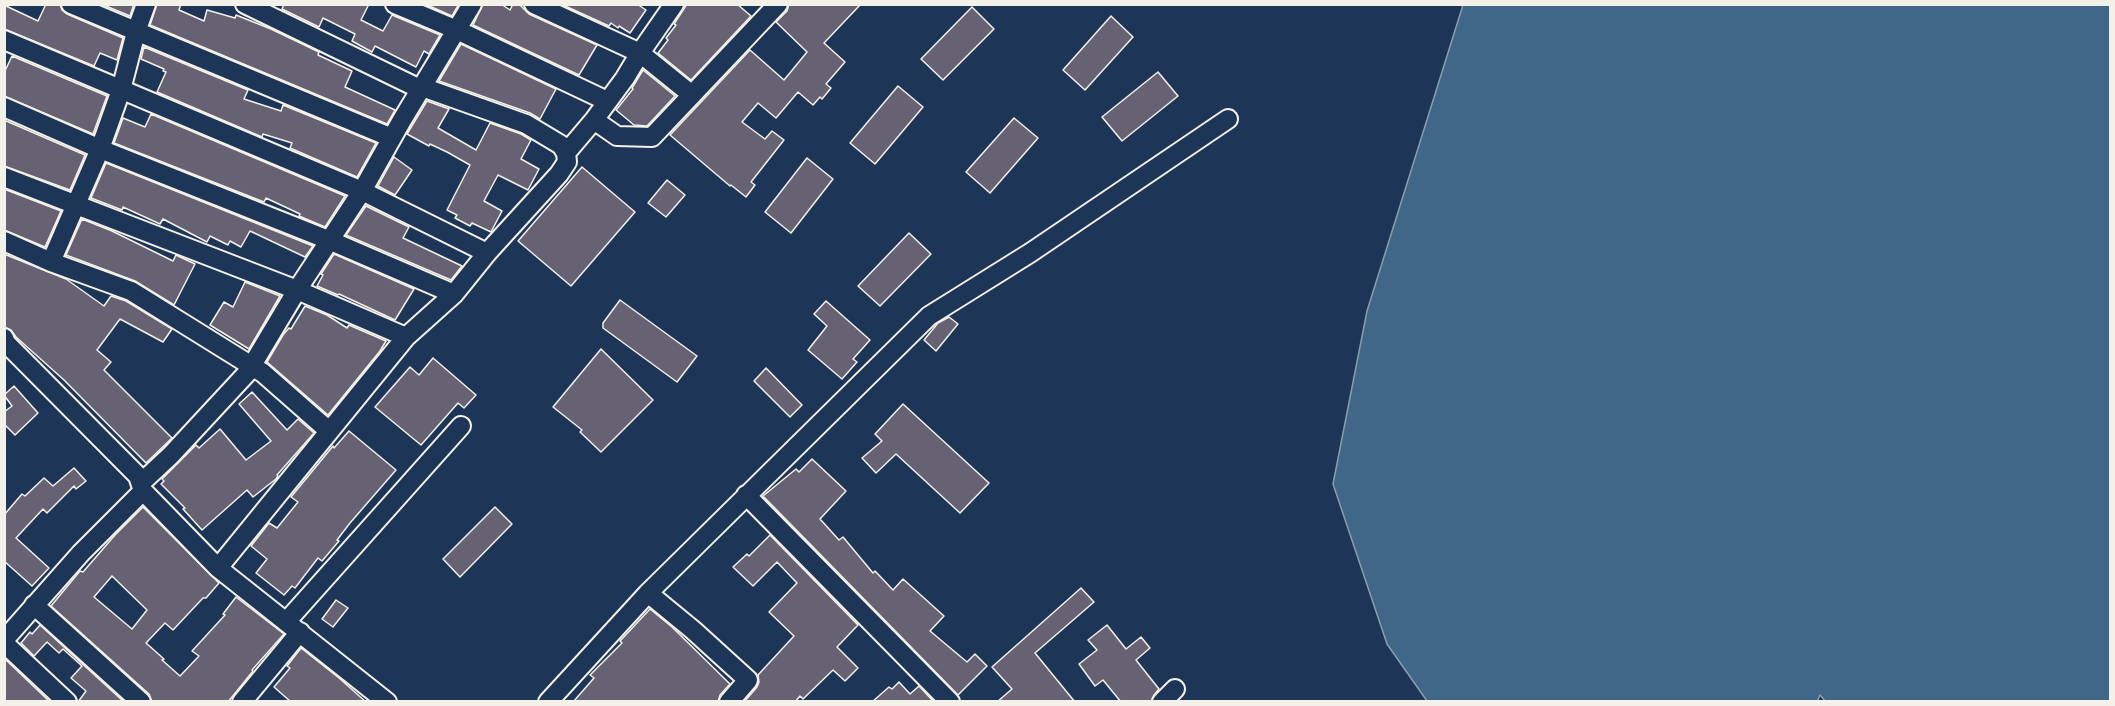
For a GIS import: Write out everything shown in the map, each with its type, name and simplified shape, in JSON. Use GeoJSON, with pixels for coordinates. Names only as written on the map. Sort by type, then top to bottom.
{"type":"FeatureCollection","features":[{"type":"Feature","properties":{"kind":"street"},"geometry":{"type":"LineString","coordinates":[[71,4],[392,138]]}},
{"type":"Feature","properties":{"kind":"street"},"geometry":{"type":"LineString","coordinates":[[51,262],[100,149],[121,90],[146,4]]}},
{"type":"Feature","properties":{"kind":"street"},"geometry":{"type":"LineString","coordinates":[[218,568],[406,337],[454,294],[567,162],[566,153],[561,145],[526,124],[420,88],[245,4]]}},
{"type":"Feature","properties":{"kind":"street"},"geometry":{"type":"LineString","coordinates":[[395,4],[457,30],[606,101]]}},
{"type":"Feature","properties":{"kind":"street"},"geometry":{"type":"LineString","coordinates":[[67,702],[4,642],[34,605],[251,366],[297,290],[362,191],[472,4]]}},
{"type":"Feature","properties":{"kind":"street"},"geometry":{"type":"LineString","coordinates":[[534,4],[640,53],[692,95]]}},
{"type":"Feature","properties":{"kind":"street"},"geometry":{"type":"LineString","coordinates":[[566,153],[625,78],[674,4]]}},
{"type":"Feature","properties":{"kind":"street"},"geometry":{"type":"LineString","coordinates":[[594,120],[617,136],[652,137],[778,4]]}},
{"type":"Feature","properties":{"kind":"street"},"geometry":{"type":"LineString","coordinates":[[4,40],[362,191],[487,254]]}},
{"type":"Feature","properties":{"kind":"street"},"geometry":{"type":"LineString","coordinates":[[4,107],[100,149],[331,240],[454,294]]}},
{"type":"Feature","properties":{"kind":"street"},"geometry":{"type":"LineString","coordinates":[[548,702],[648,593],[929,316],[1030,253],[1228,119]]}},
{"type":"Feature","properties":{"kind":"street"},"geometry":{"type":"LineString","coordinates":[[4,177],[297,290],[406,337]]}},
{"type":"Feature","properties":{"kind":"street"},"geometry":{"type":"LineString","coordinates":[[4,241],[51,262],[131,291],[263,373],[329,431]]}},
{"type":"Feature","properties":{"kind":"street"},"geometry":{"type":"LineString","coordinates":[[5,342],[138,476],[142,487],[218,568],[387,702]]}},
{"type":"Feature","properties":{"kind":"street"},"geometry":{"type":"LineString","coordinates":[[242,702],[293,627],[461,426]]}},
{"type":"Feature","properties":{"kind":"street"},"geometry":{"type":"LineString","coordinates":[[746,495],[950,702]]}},
{"type":"Feature","properties":{"kind":"street"},"geometry":{"type":"LineString","coordinates":[[648,593],[748,680],[729,702]]}},
{"type":"Feature","properties":{"kind":"street"},"geometry":{"type":"LineString","coordinates":[[34,605],[141,702]]}},
{"type":"Feature","properties":{"kind":"street"},"geometry":{"type":"LineString","coordinates":[[1162,702],[1175,689]]}},
{"type":"Feature","properties":{"kind":"water"},"geometry":{"type":"Polygon","coordinates":[[[1463,5],[2110,5],[2110,701],[1826,702],[1820,695],[1817,702],[1427,701],[1387,644],[1333,484],[1367,311],[1463,5]]]}},
{"type":"Feature","properties":{"kind":"building"},"geometry":{"type":"Polygon","coordinates":[[[46,4],[60,4],[62,10],[67,14],[123,38],[117,60],[100,53],[94,66],[4,29],[4,5],[38,21],[46,4]]]}},
{"type":"Feature","properties":{"kind":"building"},"geometry":{"type":"Polygon","coordinates":[[[101,4],[134,4],[130,16],[101,4]]]}},
{"type":"Feature","properties":{"kind":"building"},"geometry":{"type":"Polygon","coordinates":[[[157,4],[181,4],[179,10],[204,21],[207,10],[235,18],[236,15],[271,29],[352,71],[345,87],[395,110],[387,124],[150,25],[157,4]]]}},
{"type":"Feature","properties":{"kind":"building"},"geometry":{"type":"Polygon","coordinates":[[[284,4],[369,4],[361,20],[383,31],[392,15],[440,35],[429,54],[424,51],[416,67],[375,46],[372,52],[352,41],[355,34],[323,18],[319,27],[282,9],[284,4]]]}},
{"type":"Feature","properties":{"kind":"building"},"geometry":{"type":"Polygon","coordinates":[[[425,4],[459,4],[452,16],[425,4]]]}},
{"type":"Feature","properties":{"kind":"building"},"geometry":{"type":"Polygon","coordinates":[[[483,4],[501,4],[510,10],[513,4],[519,4],[529,14],[597,45],[579,75],[473,25],[483,4]]]}},
{"type":"Feature","properties":{"kind":"building"},"geometry":{"type":"Polygon","coordinates":[[[637,4],[646,10],[630,33],[619,26],[618,28],[611,23],[609,26],[563,5],[637,4]]]}},
{"type":"Feature","properties":{"kind":"building"},"geometry":{"type":"Polygon","coordinates":[[[687,4],[737,4],[751,16],[691,80],[658,53],[668,40],[666,38],[687,4]]]}},
{"type":"Feature","properties":{"kind":"building"},"geometry":{"type":"Polygon","coordinates":[[[789,4],[861,4],[824,43],[845,62],[826,84],[831,88],[822,99],[820,97],[813,105],[798,92],[776,118],[758,103],[742,122],[765,139],[772,131],[784,140],[751,182],[755,185],[746,197],[670,135],[750,50],[784,80],[807,52],[776,22],[787,11],[789,4]]]}},
{"type":"Feature","properties":{"kind":"building"},"geometry":{"type":"Polygon","coordinates":[[[972,7],[994,29],[943,80],[921,59],[972,7]]]}},
{"type":"Feature","properties":{"kind":"building"},"geometry":{"type":"Polygon","coordinates":[[[1111,16],[1133,37],[1085,90],[1063,70],[1111,16]]]}},
{"type":"Feature","properties":{"kind":"building"},"geometry":{"type":"Polygon","coordinates":[[[461,44],[556,89],[540,119],[530,113],[439,81],[461,44]]]}},
{"type":"Feature","properties":{"kind":"building"},"geometry":{"type":"Polygon","coordinates":[[[144,47],[248,90],[244,99],[281,111],[283,105],[376,143],[357,177],[290,148],[292,143],[263,134],[262,137],[157,92],[166,72],[141,59],[144,47]]]}},
{"type":"Feature","properties":{"kind":"building"},"geometry":{"type":"Polygon","coordinates":[[[12,56],[107,96],[93,134],[4,96],[4,73],[12,56]]]}},
{"type":"Feature","properties":{"kind":"building"},"geometry":{"type":"Polygon","coordinates":[[[643,70],[675,96],[647,126],[634,125],[616,110],[633,89],[643,70]]]}},
{"type":"Feature","properties":{"kind":"building"},"geometry":{"type":"Polygon","coordinates":[[[1158,72],[1178,96],[1122,141],[1102,117],[1158,72]]]}},
{"type":"Feature","properties":{"kind":"building"},"geometry":{"type":"Polygon","coordinates":[[[898,86],[923,107],[875,164],[850,143],[898,86]]]}},
{"type":"Feature","properties":{"kind":"building"},"geometry":{"type":"Polygon","coordinates":[[[427,101],[449,109],[438,128],[476,150],[490,123],[531,140],[521,159],[539,169],[528,190],[498,175],[484,201],[502,211],[491,232],[472,223],[470,226],[455,218],[457,215],[447,210],[470,165],[407,134],[427,101]]]}},
{"type":"Feature","properties":{"kind":"building"},"geometry":{"type":"Polygon","coordinates":[[[151,114],[345,196],[325,227],[266,198],[264,202],[114,143],[123,118],[145,127],[151,114]]]}},
{"type":"Feature","properties":{"kind":"building"},"geometry":{"type":"Polygon","coordinates":[[[1014,118],[1038,138],[990,193],[966,172],[1014,118]]]}},
{"type":"Feature","properties":{"kind":"building"},"geometry":{"type":"Polygon","coordinates":[[[4,120],[85,155],[70,190],[4,166],[4,120]]]}},
{"type":"Feature","properties":{"kind":"building"},"geometry":{"type":"Polygon","coordinates":[[[394,157],[412,170],[395,195],[378,186],[394,157]]]}},
{"type":"Feature","properties":{"kind":"building"},"geometry":{"type":"Polygon","coordinates":[[[807,158],[833,179],[791,233],[765,212],[807,158]]]}},
{"type":"Feature","properties":{"kind":"building"},"geometry":{"type":"Polygon","coordinates":[[[106,163],[313,246],[305,257],[250,231],[241,247],[230,241],[228,245],[210,236],[207,242],[163,219],[160,224],[123,207],[122,210],[91,198],[106,163]]]}},
{"type":"Feature","properties":{"kind":"building"},"geometry":{"type":"Polygon","coordinates":[[[582,167],[635,212],[571,286],[518,241],[582,167]]]}},
{"type":"Feature","properties":{"kind":"building"},"geometry":{"type":"Polygon","coordinates":[[[667,180],[685,195],[666,217],[648,203],[667,180]]]}},
{"type":"Feature","properties":{"kind":"building"},"geometry":{"type":"Polygon","coordinates":[[[4,189],[61,211],[45,247],[4,230],[4,189]]]}},
{"type":"Feature","properties":{"kind":"building"},"geometry":{"type":"Polygon","coordinates":[[[366,206],[409,227],[403,238],[462,266],[451,280],[346,235],[366,206]]]}},
{"type":"Feature","properties":{"kind":"building"},"geometry":{"type":"Polygon","coordinates":[[[82,219],[173,261],[176,255],[195,264],[174,305],[135,281],[66,255],[82,219]]]}},
{"type":"Feature","properties":{"kind":"building"},"geometry":{"type":"Polygon","coordinates":[[[909,233],[931,254],[880,306],[858,286],[909,233]]]}},
{"type":"Feature","properties":{"kind":"building"},"geometry":{"type":"Polygon","coordinates":[[[4,254],[66,279],[104,306],[111,296],[126,301],[172,329],[163,342],[120,319],[97,350],[111,362],[104,370],[172,438],[146,463],[64,380],[11,330],[4,327],[4,254]]]}},
{"type":"Feature","properties":{"kind":"building"},"geometry":{"type":"Polygon","coordinates":[[[334,254],[414,289],[395,320],[317,286],[323,275],[321,274],[334,254]]]}},
{"type":"Feature","properties":{"kind":"building"},"geometry":{"type":"Polygon","coordinates":[[[245,282],[280,296],[249,349],[210,325],[224,302],[233,307],[245,282]]]}},
{"type":"Feature","properties":{"kind":"building"},"geometry":{"type":"Polygon","coordinates":[[[620,300],[697,356],[677,382],[603,328],[603,323],[620,300]]]}},
{"type":"Feature","properties":{"kind":"building"},"geometry":{"type":"Polygon","coordinates":[[[826,301],[870,340],[853,359],[857,362],[842,379],[808,350],[827,326],[814,314],[826,301]]]}},
{"type":"Feature","properties":{"kind":"building"},"geometry":{"type":"Polygon","coordinates":[[[305,306],[327,315],[347,328],[349,325],[386,341],[328,415],[267,362],[283,335],[289,328],[291,329],[305,306]]]}},
{"type":"Feature","properties":{"kind":"building"},"geometry":{"type":"Polygon","coordinates":[[[949,317],[958,324],[936,351],[924,340],[938,323],[949,317]]]}},
{"type":"Feature","properties":{"kind":"building"},"geometry":{"type":"Polygon","coordinates":[[[601,349],[653,400],[601,452],[580,432],[582,430],[553,407],[601,349]]]}},
{"type":"Feature","properties":{"kind":"building"},"geometry":{"type":"Polygon","coordinates":[[[433,358],[476,395],[464,408],[458,403],[421,445],[375,407],[410,367],[419,375],[433,358]]]}},
{"type":"Feature","properties":{"kind":"building"},"geometry":{"type":"Polygon","coordinates":[[[766,368],[802,405],[790,417],[754,381],[766,368]]]}},
{"type":"Feature","properties":{"kind":"building"},"geometry":{"type":"Polygon","coordinates":[[[14,386],[38,413],[15,435],[4,424],[4,412],[12,406],[4,395],[14,386]]]}},
{"type":"Feature","properties":{"kind":"building"},"geometry":{"type":"Polygon","coordinates":[[[252,392],[287,430],[298,419],[314,433],[276,479],[253,497],[247,490],[202,530],[183,509],[185,508],[161,484],[164,481],[162,479],[196,445],[199,448],[220,429],[246,460],[271,441],[239,404],[252,392]]]}},
{"type":"Feature","properties":{"kind":"building"},"geometry":{"type":"Polygon","coordinates":[[[903,404],[989,483],[960,513],[896,454],[876,473],[862,458],[882,441],[875,434],[903,404]]]}},
{"type":"Feature","properties":{"kind":"building"},"geometry":{"type":"Polygon","coordinates":[[[349,431],[396,470],[350,523],[337,540],[339,541],[322,561],[318,558],[295,588],[292,586],[284,595],[256,573],[267,559],[251,546],[269,523],[277,528],[298,502],[291,497],[333,446],[334,448],[349,431]]]}},
{"type":"Feature","properties":{"kind":"building"},"geometry":{"type":"Polygon","coordinates":[[[812,459],[846,491],[820,519],[839,540],[843,537],[873,573],[875,571],[893,590],[903,579],[944,616],[930,631],[967,662],[975,654],[987,666],[958,695],[763,496],[796,469],[799,472],[812,459]]]}},
{"type":"Feature","properties":{"kind":"building"},"geometry":{"type":"Polygon","coordinates":[[[74,468],[86,481],[76,489],[74,486],[47,513],[43,509],[16,538],[49,568],[32,586],[4,561],[4,515],[22,494],[25,496],[44,478],[53,486],[74,468]]]}},
{"type":"Feature","properties":{"kind":"building"},"geometry":{"type":"Polygon","coordinates":[[[143,507],[219,583],[173,630],[165,623],[146,643],[180,676],[199,656],[192,651],[225,615],[223,614],[236,597],[284,634],[252,670],[228,702],[152,702],[149,694],[51,606],[80,571],[83,572],[143,507]],[[112,576],[94,597],[132,629],[147,610],[112,576]]]}},
{"type":"Feature","properties":{"kind":"building"},"geometry":{"type":"Polygon","coordinates":[[[495,507],[512,524],[460,577],[443,559],[495,507]]]}},
{"type":"Feature","properties":{"kind":"building"},"geometry":{"type":"Polygon","coordinates":[[[770,535],[858,625],[837,647],[858,668],[845,681],[833,670],[803,699],[800,696],[795,702],[744,702],[757,687],[758,675],[794,636],[769,612],[797,583],[777,562],[753,586],[733,567],[747,554],[749,556],[770,535]]]}},
{"type":"Feature","properties":{"kind":"building"},"geometry":{"type":"Polygon","coordinates":[[[1081,588],[1094,602],[1035,653],[1075,702],[997,702],[1012,689],[992,667],[1081,588]]]}},
{"type":"Feature","properties":{"kind":"building"},"geometry":{"type":"Polygon","coordinates":[[[336,600],[348,608],[333,627],[322,619],[336,600]]]}},
{"type":"Feature","properties":{"kind":"building"},"geometry":{"type":"Polygon","coordinates":[[[650,609],[672,627],[730,684],[720,695],[718,702],[573,702],[594,678],[590,675],[622,643],[620,641],[650,609]]]}},
{"type":"Feature","properties":{"kind":"building"},"geometry":{"type":"Polygon","coordinates":[[[40,625],[124,702],[78,702],[86,691],[71,678],[82,666],[63,649],[59,653],[47,642],[34,656],[21,643],[40,625]]]}},
{"type":"Feature","properties":{"kind":"building"},"geometry":{"type":"Polygon","coordinates":[[[1107,625],[1126,649],[1141,637],[1150,648],[1136,660],[1159,689],[1151,702],[1121,702],[1103,680],[1095,686],[1079,664],[1097,650],[1088,640],[1107,625]]]}},
{"type":"Feature","properties":{"kind":"building"},"geometry":{"type":"Polygon","coordinates":[[[301,648],[366,702],[291,702],[274,687],[290,668],[287,666],[301,648]]]}},
{"type":"Feature","properties":{"kind":"building"},"geometry":{"type":"Polygon","coordinates":[[[6,660],[50,702],[4,702],[4,662],[6,660]]]}},
{"type":"Feature","properties":{"kind":"building"},"geometry":{"type":"Polygon","coordinates":[[[899,682],[910,694],[919,686],[934,702],[872,702],[889,687],[892,689],[899,682]]]}}]}
